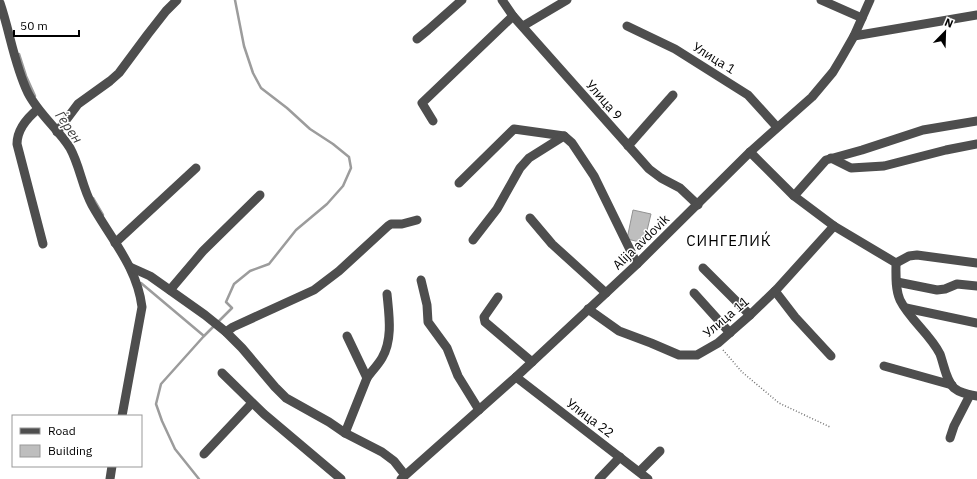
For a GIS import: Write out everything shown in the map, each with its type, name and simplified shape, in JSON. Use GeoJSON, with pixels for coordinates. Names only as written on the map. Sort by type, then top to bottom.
{"type":"FeatureCollection","features":[{"type":"Feature","properties":{"kind":"street"},"geometry":{"type":"LineString","coordinates":[[57,132],[78,104],[119,73],[153,28],[177,0]]}},
{"type":"Feature","properties":{"kind":"street"},"geometry":{"type":"LineString","coordinates":[[417,39],[462,0]]}},
{"type":"Feature","properties":{"kind":"street"},"geometry":{"type":"LineString","coordinates":[[522,26],[567,0]]}},
{"type":"Feature","properties":{"kind":"street"},"geometry":{"type":"LineString","coordinates":[[821,0],[862,18]]}},
{"type":"Feature","properties":{"kind":"street","name":"Alija avdovik"},"geometry":{"type":"LineString","coordinates":[[403,477],[516,377],[637,264],[750,152],[812,97],[833,72],[854,36],[870,0]]}},
{"type":"Feature","properties":{"kind":"street","name":"Улица 9"},"geometry":{"type":"LineString","coordinates":[[505,1],[513,16],[649,169],[661,178],[680,188],[698,205]]}},
{"type":"Feature","properties":{"kind":"street"},"geometry":{"type":"LineString","coordinates":[[1,8],[3,26],[28,94],[38,109],[70,148],[91,204],[130,267],[137,282],[142,307],[122,415]]}},
{"type":"Feature","properties":{"kind":"street"},"geometry":{"type":"LineString","coordinates":[[854,36],[977,15]]}},
{"type":"Feature","properties":{"kind":"street"},"geometry":{"type":"LineString","coordinates":[[433,121],[422,103],[513,16]]}},
{"type":"Feature","properties":{"kind":"street","name":"Улица 1"},"geometry":{"type":"LineString","coordinates":[[627,26],[675,49],[748,95],[777,127]]}},
{"type":"Feature","properties":{"kind":"street"},"geometry":{"type":"LineString","coordinates":[[628,146],[673,95]]}},
{"type":"Feature","properties":{"kind":"street"},"geometry":{"type":"LineString","coordinates":[[38,109],[28,118],[22,127],[17,137],[17,144],[43,244]]}},
{"type":"Feature","properties":{"kind":"street"},"geometry":{"type":"LineString","coordinates":[[794,196],[826,160],[923,130],[977,121]]}},
{"type":"Feature","properties":{"kind":"street"},"geometry":{"type":"LineString","coordinates":[[459,183],[514,129],[564,136],[572,143],[594,176],[637,264]]}},
{"type":"Feature","properties":{"kind":"street"},"geometry":{"type":"LineString","coordinates":[[473,240],[497,209],[520,168],[529,158],[564,136]]}},
{"type":"Feature","properties":{"kind":"street"},"geometry":{"type":"LineString","coordinates":[[831,158],[851,168],[884,166],[946,150],[977,144]]}},
{"type":"Feature","properties":{"kind":"street"},"geometry":{"type":"LineString","coordinates":[[750,152],[794,196],[834,226],[896,263]]}},
{"type":"Feature","properties":{"kind":"street"},"geometry":{"type":"LineString","coordinates":[[115,243],[196,168]]}},
{"type":"Feature","properties":{"kind":"street"},"geometry":{"type":"LineString","coordinates":[[170,290],[196,260],[260,195]]}},
{"type":"Feature","properties":{"kind":"street"},"geometry":{"type":"LineString","coordinates":[[530,218],[552,244],[606,293]]}},
{"type":"Feature","properties":{"kind":"street"},"geometry":{"type":"LineString","coordinates":[[223,330],[233,327],[314,290],[339,271],[388,226],[417,220]]}},
{"type":"Feature","properties":{"kind":"street","name":"Улица 11"},"geometry":{"type":"LineString","coordinates":[[588,309],[619,331],[679,355],[697,355],[718,344],[750,315],[775,291],[834,226]]}},
{"type":"Feature","properties":{"kind":"street"},"geometry":{"type":"LineString","coordinates":[[896,263],[909,256],[917,255],[977,263]]}},
{"type":"Feature","properties":{"kind":"street"},"geometry":{"type":"LineString","coordinates":[[896,263],[900,298],[940,354],[952,385],[956,390],[974,396],[954,426],[950,438]]}},
{"type":"Feature","properties":{"kind":"street"},"geometry":{"type":"LineString","coordinates":[[130,267],[150,276],[205,315],[223,330],[242,348],[286,398],[329,422],[345,433],[388,456],[403,477]]}},
{"type":"Feature","properties":{"kind":"street"},"geometry":{"type":"LineString","coordinates":[[703,268],[750,315]]}},
{"type":"Feature","properties":{"kind":"street"},"geometry":{"type":"LineString","coordinates":[[421,280],[427,305],[428,322],[446,348],[458,376],[479,410]]}},
{"type":"Feature","properties":{"kind":"street"},"geometry":{"type":"LineString","coordinates":[[897,282],[937,290],[945,289],[957,284],[977,286]]}},
{"type":"Feature","properties":{"kind":"street"},"geometry":{"type":"LineString","coordinates":[[775,291],[795,317],[831,356]]}},
{"type":"Feature","properties":{"kind":"street"},"geometry":{"type":"LineString","coordinates":[[694,293],[730,333]]}},
{"type":"Feature","properties":{"kind":"street"},"geometry":{"type":"LineString","coordinates":[[345,433],[367,378],[382,358],[386,346],[390,324],[387,294]]}},
{"type":"Feature","properties":{"kind":"street"},"geometry":{"type":"LineString","coordinates":[[498,297],[484,317],[485,322],[532,362]]}},
{"type":"Feature","properties":{"kind":"street"},"geometry":{"type":"LineString","coordinates":[[906,308],[977,322]]}},
{"type":"Feature","properties":{"kind":"street"},"geometry":{"type":"LineString","coordinates":[[347,336],[367,378]]}},
{"type":"Feature","properties":{"kind":"street"},"geometry":{"type":"LineString","coordinates":[[884,366],[952,385]]}},
{"type":"Feature","properties":{"kind":"street"},"geometry":{"type":"LineString","coordinates":[[222,373],[252,403],[341,479]]}},
{"type":"Feature","properties":{"kind":"street","name":"Улица 22"},"geometry":{"type":"LineString","coordinates":[[516,377],[648,479]]}},
{"type":"Feature","properties":{"kind":"street"},"geometry":{"type":"LineString","coordinates":[[204,454],[252,403]]}},
{"type":"Feature","properties":{"kind":"street"},"geometry":{"type":"LineString","coordinates":[[640,472],[660,451]]}},
{"type":"Feature","properties":{"kind":"street"},"geometry":{"type":"LineString","coordinates":[[599,479],[620,457]]}},
{"type":"Feature","properties":{"kind":"street"},"geometry":{"type":"LineString","coordinates":[[110,479],[112,467]]}},
{"type":"Feature","properties":{"kind":"path"},"geometry":{"type":"LineString","coordinates":[[718,344],[742,372],[779,403],[830,427]]}},
{"type":"Feature","properties":{"kind":"building"},"geometry":{"type":"Polygon","coordinates":[[[633,210],[651,214],[644,243],[627,239],[633,210]]]}},
{"type":"Feature","properties":{"kind":"waterway"},"geometry":{"type":"LineString","coordinates":[[199,479],[175,449],[162,421],[156,404],[161,384],[204,336],[232,308],[226,302],[234,284],[250,271],[269,264],[296,230],[327,204],[343,186],[351,168],[349,157],[333,144],[310,129],[287,108],[261,88],[253,73],[244,46],[235,0]]}},
{"type":"Feature","properties":{"kind":"waterway","name":"Ѓерен"},"geometry":{"type":"LineString","coordinates":[[19,54],[26,76],[35,96]]}},
{"type":"Feature","properties":{"kind":"waterway","name":"Ѓерен"},"geometry":{"type":"LineString","coordinates":[[93,198],[103,215]]}},
{"type":"Feature","properties":{"kind":"waterway"},"geometry":{"type":"LineString","coordinates":[[141,283],[204,336]]}},
{"type":"Feature","properties":{"kind":"district","name":"СИНГЕЛИЌ"},"geometry":{"type":"Point","coordinates":[729,240]}}]}
